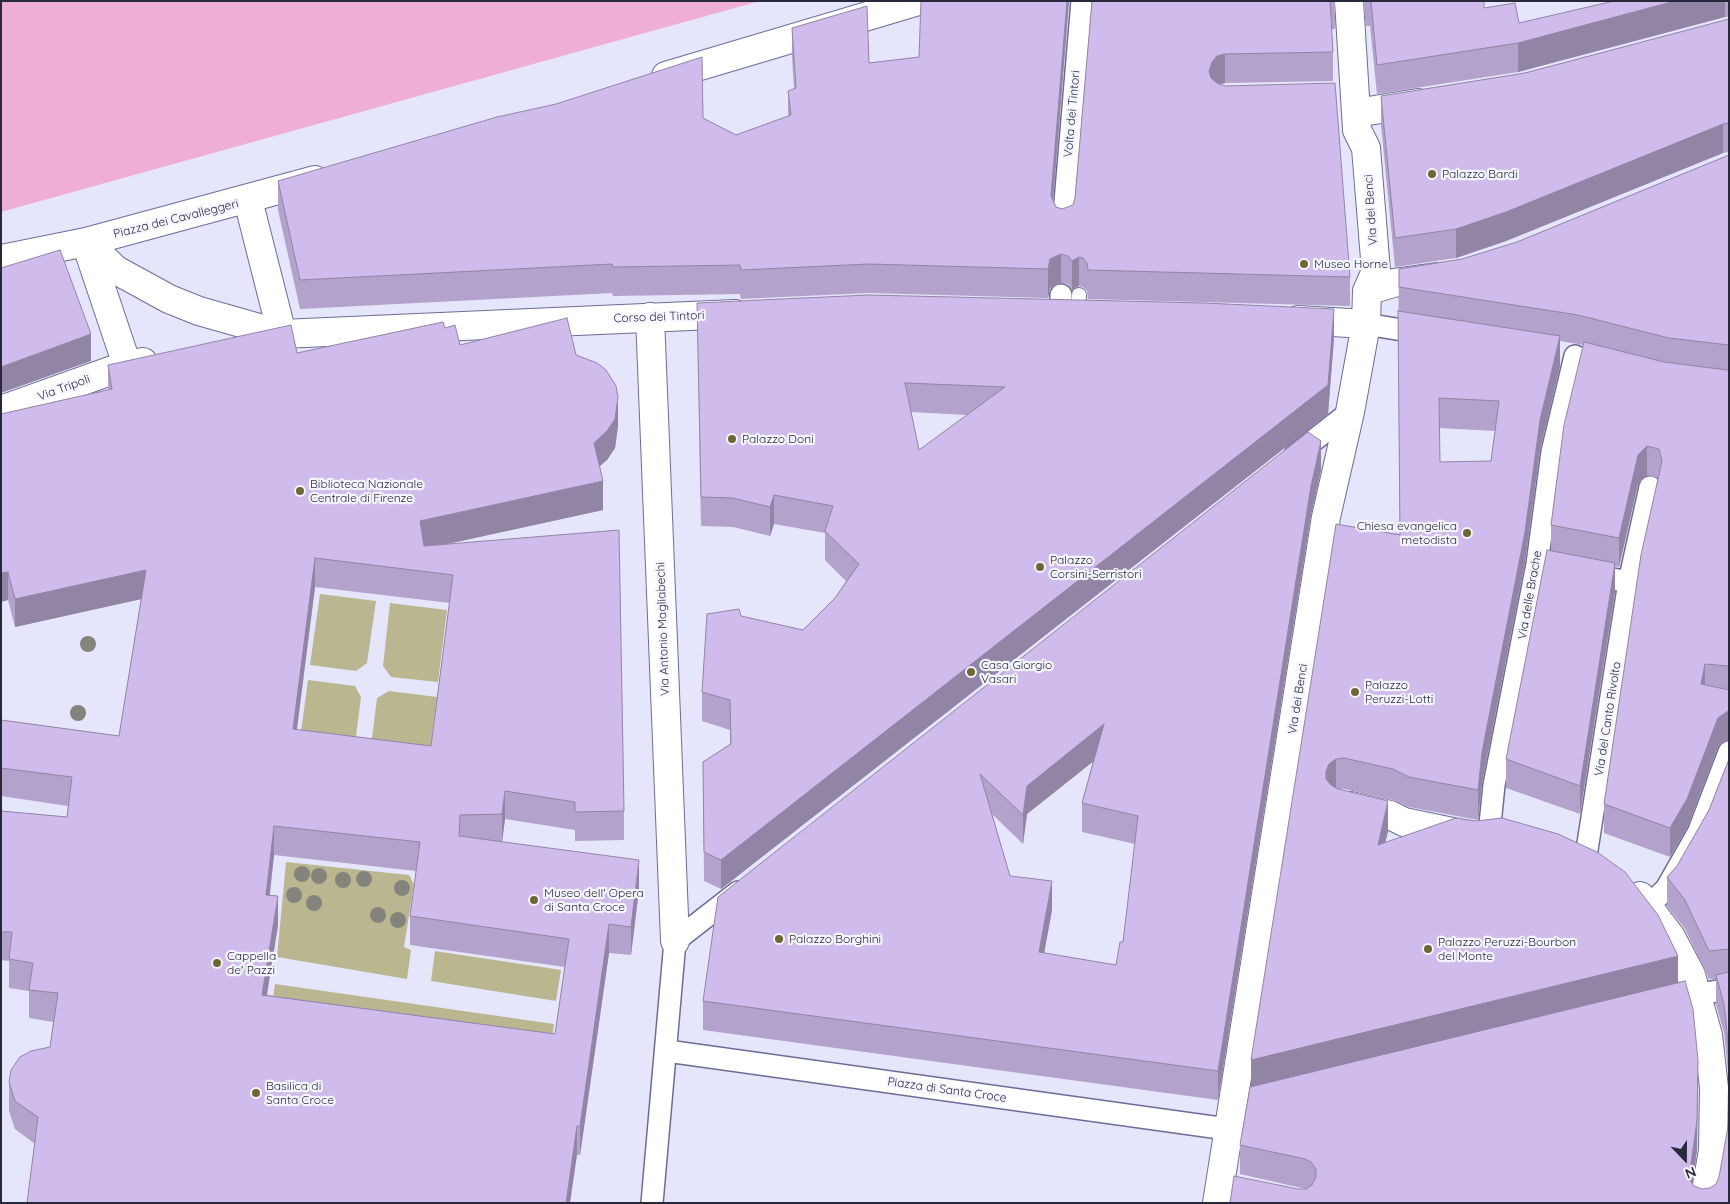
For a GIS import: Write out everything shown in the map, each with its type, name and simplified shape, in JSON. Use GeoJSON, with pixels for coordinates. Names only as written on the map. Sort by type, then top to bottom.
{"type":"FeatureCollection","features":[{"type":"Feature","properties":{"kind":"street"},"geometry":{"type":"LineString","coordinates":[[644,83],[918,1]]}},
{"type":"Feature","properties":{"kind":"street","name":"Volta dei Tintori"},"geometry":{"type":"LineString","coordinates":[[1063,226],[1082,1]]}},
{"type":"Feature","properties":{"kind":"street","name":"Via dei Benci"},"geometry":{"type":"LineString","coordinates":[[1236,1113],[1289,794],[1326,517],[1350,412],[1366,324],[1367,291],[1358,271],[1350,150],[1349,1]]}},
{"type":"Feature","properties":{"kind":"street"},"geometry":{"type":"LineString","coordinates":[[1350,109],[1446,99]]}},
{"type":"Feature","properties":{"kind":"street"},"geometry":{"type":"LineString","coordinates":[[248,200],[342,172]]}},
{"type":"Feature","properties":{"kind":"street","name":"Piazza dei Cavalleggeri"},"geometry":{"type":"LineString","coordinates":[[1,259],[86,242],[248,200],[282,334]]}},
{"type":"Feature","properties":{"kind":"street"},"geometry":{"type":"LineString","coordinates":[[86,242],[116,270],[169,299],[199,311],[282,334]]}},
{"type":"Feature","properties":{"kind":"street"},"geometry":{"type":"LineString","coordinates":[[86,242],[126,365],[165,357]]}},
{"type":"Feature","properties":{"kind":"street"},"geometry":{"type":"LineString","coordinates":[[1367,291],[1393,283],[1460,273]]}},
{"type":"Feature","properties":{"kind":"street"},"geometry":{"type":"LineString","coordinates":[[1034,312],[1070,304],[1107,315]]}},
{"type":"Feature","properties":{"kind":"street","name":"Corso dei Tintori"},"geometry":{"type":"LineString","coordinates":[[282,334],[760,313]]}},
{"type":"Feature","properties":{"kind":"street","name":"Via Antonio Magliabechi"},"geometry":{"type":"LineString","coordinates":[[650,317],[675,941]]}},
{"type":"Feature","properties":{"kind":"street"},"geometry":{"type":"LineString","coordinates":[[1274,320],[1366,324],[1442,336]]}},
{"type":"Feature","properties":{"kind":"street"},"geometry":{"type":"LineString","coordinates":[[222,345],[282,334]]}},
{"type":"Feature","properties":{"kind":"street","name":"Via delle Brache"},"geometry":{"type":"LineString","coordinates":[[1490,834],[1494,785],[1552,567],[1552,452],[1574,357]]}},
{"type":"Feature","properties":{"kind":"street","name":"Via Tripoli"},"geometry":{"type":"LineString","coordinates":[[1,410],[126,365]]}},
{"type":"Feature","properties":{"kind":"street"},"geometry":{"type":"LineString","coordinates":[[1283,464],[1350,412]]}},
{"type":"Feature","properties":{"kind":"street","name":"Via del Canto Rivolto"},"geometry":{"type":"LineString","coordinates":[[1606,868],[1629,582],[1650,486]]}},
{"type":"Feature","properties":{"kind":"street"},"geometry":{"type":"LineString","coordinates":[[1552,567],[1629,582]]}},
{"type":"Feature","properties":{"kind":"street"},"geometry":{"type":"LineString","coordinates":[[1649,906],[1666,889],[1698,832],[1729,752]]}},
{"type":"Feature","properties":{"kind":"street"},"geometry":{"type":"LineString","coordinates":[[1341,804],[1390,815],[1404,822],[1475,836],[1517,834]]}},
{"type":"Feature","properties":{"kind":"street"},"geometry":{"type":"LineString","coordinates":[[1559,847],[1606,868],[1649,906],[1671,937],[1697,994],[1708,1035],[1714,1088],[1721,1109],[1704,1203]]}},
{"type":"Feature","properties":{"kind":"street"},"geometry":{"type":"LineString","coordinates":[[652,1203],[667,1051],[675,941],[752,880]]}},
{"type":"Feature","properties":{"kind":"street"},"geometry":{"type":"LineString","coordinates":[[1663,1002],[1729,989]]}},
{"type":"Feature","properties":{"kind":"street","name":"Piazza di Santa Croce"},"geometry":{"type":"LineString","coordinates":[[667,1051],[1236,1113]]}},
{"type":"Feature","properties":{"kind":"street"},"geometry":{"type":"LineString","coordinates":[[1226,1193],[1236,1113]]}},
{"type":"Feature","properties":{"kind":"shaded area"},"geometry":{"type":"Polygon","coordinates":[[[1,1],[760,1],[1,212],[1,1]]]}},
{"type":"Feature","properties":{"kind":"shaded area"},"geometry":{"type":"Polygon","coordinates":[[[320,594],[376,601],[367,663],[356,671],[310,665],[320,594]]]}},
{"type":"Feature","properties":{"kind":"shaded area"},"geometry":{"type":"Polygon","coordinates":[[[390,603],[447,610],[438,682],[391,677],[383,666],[390,603]]]}},
{"type":"Feature","properties":{"kind":"shaded area"},"geometry":{"type":"Polygon","coordinates":[[[308,680],[355,686],[361,697],[353,761],[298,754],[308,680]]]}},
{"type":"Feature","properties":{"kind":"shaded area"},"geometry":{"type":"Polygon","coordinates":[[[389,691],[437,697],[428,769],[369,762],[377,698],[389,691]]]}},
{"type":"Feature","properties":{"kind":"shaded area"},"geometry":{"type":"Polygon","coordinates":[[[286,862],[409,875],[414,884],[404,947],[411,950],[407,979],[277,957],[286,862]]]}},
{"type":"Feature","properties":{"kind":"shaded area"},"geometry":{"type":"Polygon","coordinates":[[[435,951],[561,970],[556,1001],[431,981],[435,951]]]}},
{"type":"Feature","properties":{"kind":"shaded area"},"geometry":{"type":"Polygon","coordinates":[[[275,984],[554,1024],[549,1060],[270,1020],[275,984]]]}},
{"type":"Feature","properties":{"kind":"building"},"geometry":{"type":"Polygon","coordinates":[[[921,1],[1067,1],[1051,196],[1056,207],[1062,209],[1073,205],[1075,198],[1092,1],[1330,1],[1333,52],[1225,54],[1217,56],[1212,62],[1209,71],[1211,78],[1225,86],[1335,83],[1350,277],[1088,270],[1087,263],[1083,258],[1079,257],[1072,261],[1068,256],[1061,254],[1050,259],[1048,269],[868,264],[741,270],[740,265],[613,267],[612,264],[300,280],[278,181],[497,117],[556,104],[702,57],[703,118],[736,135],[791,115],[788,91],[796,88],[792,28],[867,6],[869,63],[919,57],[921,1]]]}},
{"type":"Feature","properties":{"kind":"building"},"geometry":{"type":"Polygon","coordinates":[[[1371,1],[1484,1],[1484,8],[1515,3],[1519,23],[1614,1],[1675,1],[1518,43],[1377,65],[1371,1]]]}},
{"type":"Feature","properties":{"kind":"building"},"geometry":{"type":"Polygon","coordinates":[[[1729,19],[1729,123],[1506,212],[1456,229],[1395,238],[1381,96],[1525,73],[1729,19]]]}},
{"type":"Feature","properties":{"kind":"building"},"geometry":{"type":"Polygon","coordinates":[[[1729,155],[1729,345],[1669,338],[1578,315],[1399,287],[1399,269],[1462,259],[1517,242],[1729,155]]]}},
{"type":"Feature","properties":{"kind":"building"},"geometry":{"type":"Polygon","coordinates":[[[60,250],[91,334],[1,367],[1,268],[60,250]]]}},
{"type":"Feature","properties":{"kind":"building"},"geometry":{"type":"Polygon","coordinates":[[[868,295],[1204,303],[1334,309],[1328,385],[721,860],[704,852],[703,762],[731,744],[730,700],[702,692],[707,614],[739,609],[741,616],[803,630],[835,598],[859,564],[825,531],[833,506],[774,495],[770,507],[733,498],[701,497],[697,303],[868,295]],[[905,383],[919,450],[1005,387],[905,383]]]}},
{"type":"Feature","properties":{"kind":"building"},"geometry":{"type":"Polygon","coordinates":[[[1398,311],[1560,336],[1540,420],[1525,532],[1482,752],[1478,790],[1409,777],[1393,769],[1344,758],[1336,759],[1329,764],[1326,771],[1326,779],[1338,789],[1388,801],[1378,845],[1456,818],[1476,821],[1502,818],[1558,834],[1597,852],[1625,872],[1658,915],[1678,956],[1251,1060],[1336,524],[1400,535],[1398,311]],[[1439,398],[1440,462],[1491,461],[1499,401],[1439,398]]]}},
{"type":"Feature","properties":{"kind":"building"},"geometry":{"type":"Polygon","coordinates":[[[567,318],[576,355],[597,363],[606,370],[616,386],[618,397],[615,419],[607,431],[594,443],[603,481],[420,521],[424,546],[619,530],[624,811],[575,812],[575,802],[505,791],[502,814],[460,815],[459,836],[639,860],[631,927],[609,924],[580,1126],[577,1126],[566,1203],[27,1203],[38,1117],[15,1101],[9,1082],[11,1070],[20,1057],[31,1051],[50,1047],[58,993],[29,990],[33,963],[9,959],[12,932],[1,932],[1,811],[67,817],[72,777],[1,768],[1,720],[119,736],[146,570],[15,599],[8,572],[1,573],[1,414],[112,389],[108,365],[291,325],[297,353],[443,322],[445,328],[455,325],[460,345],[567,318]],[[315,558],[293,729],[431,746],[453,575],[315,558]],[[274,826],[266,895],[278,896],[262,995],[555,1034],[569,939],[410,916],[420,842],[274,826]]]}},
{"type":"Feature","properties":{"kind":"building"},"geometry":{"type":"Polygon","coordinates":[[[1584,342],[1664,362],[1729,370],[1729,666],[1705,664],[1701,684],[1729,690],[1729,711],[1718,718],[1687,799],[1670,828],[1604,804],[1641,555],[1662,461],[1659,449],[1647,446],[1638,455],[1619,538],[1551,525],[1564,425],[1584,342]]]}},
{"type":"Feature","properties":{"kind":"building"},"geometry":{"type":"Polygon","coordinates":[[[1308,432],[1321,441],[1311,486],[1218,1071],[703,1001],[718,897],[1308,432]],[[1104,724],[1027,786],[1023,815],[980,774],[1010,876],[1052,881],[1039,952],[1116,965],[1120,942],[1123,942],[1138,816],[1082,803],[1104,724]]]}},
{"type":"Feature","properties":{"kind":"building"},"geometry":{"type":"Polygon","coordinates":[[[1547,550],[1615,563],[1580,786],[1506,759],[1547,550]]]}},
{"type":"Feature","properties":{"kind":"building"},"geometry":{"type":"Polygon","coordinates":[[[1729,759],[1729,949],[1709,951],[1685,900],[1667,877],[1677,866],[1709,810],[1729,759]]]}},
{"type":"Feature","properties":{"kind":"building"},"geometry":{"type":"Polygon","coordinates":[[[1729,972],[1729,1051],[1724,1004],[1716,975],[1729,972]]]}},
{"type":"Feature","properties":{"kind":"building"},"geometry":{"type":"Polygon","coordinates":[[[1685,981],[1693,1009],[1698,1060],[1697,1120],[1689,1179],[1694,1186],[1702,1189],[1710,1188],[1716,1184],[1719,1177],[1729,1121],[1729,1203],[1230,1203],[1234,1176],[1298,1189],[1306,1189],[1312,1185],[1316,1177],[1316,1169],[1311,1162],[1305,1159],[1240,1145],[1250,1087],[1685,981]]]}},
{"type":"Feature","properties":{"kind":"place","name":"Palazzo Bardi"},"geometry":{"type":"Point","coordinates":[1432,174]}},
{"type":"Feature","properties":{"kind":"place","name":"Museo Horne"},"geometry":{"type":"Point","coordinates":[1304,264]}},
{"type":"Feature","properties":{"kind":"place","name":"Palazzo Doni"},"geometry":{"type":"Point","coordinates":[732,439]}},
{"type":"Feature","properties":{"kind":"place","name":"Biblioteca Nazionale Centrale di Firenze"},"geometry":{"type":"Point","coordinates":[300,491]}},
{"type":"Feature","properties":{"kind":"place","name":"Chiesa evangelica metodista"},"geometry":{"type":"Point","coordinates":[1467,533]}},
{"type":"Feature","properties":{"kind":"place","name":"Palazzo Corsini-Serristori"},"geometry":{"type":"Point","coordinates":[1040,567]}},
{"type":"Feature","properties":{"kind":"place","name":"Casa Giorgio Vasari"},"geometry":{"type":"Point","coordinates":[971,672]}},
{"type":"Feature","properties":{"kind":"place","name":"Palazzo Peruzzi-Lotti"},"geometry":{"type":"Point","coordinates":[1355,692]}},
{"type":"Feature","properties":{"kind":"place","name":"Museo dell' Opera di Santa Croce"},"geometry":{"type":"Point","coordinates":[534,900]}},
{"type":"Feature","properties":{"kind":"place","name":"Palazzo Borghini"},"geometry":{"type":"Point","coordinates":[779,939]}},
{"type":"Feature","properties":{"kind":"place","name":"Palazzo Peruzzi-Bourbon del Monte"},"geometry":{"type":"Point","coordinates":[1428,949]}},
{"type":"Feature","properties":{"kind":"place","name":"Cappella de' Pazzi"},"geometry":{"type":"Point","coordinates":[217,963]}},
{"type":"Feature","properties":{"kind":"place","name":"Basilica di Santa Croce"},"geometry":{"type":"Point","coordinates":[256,1093]}}]}
